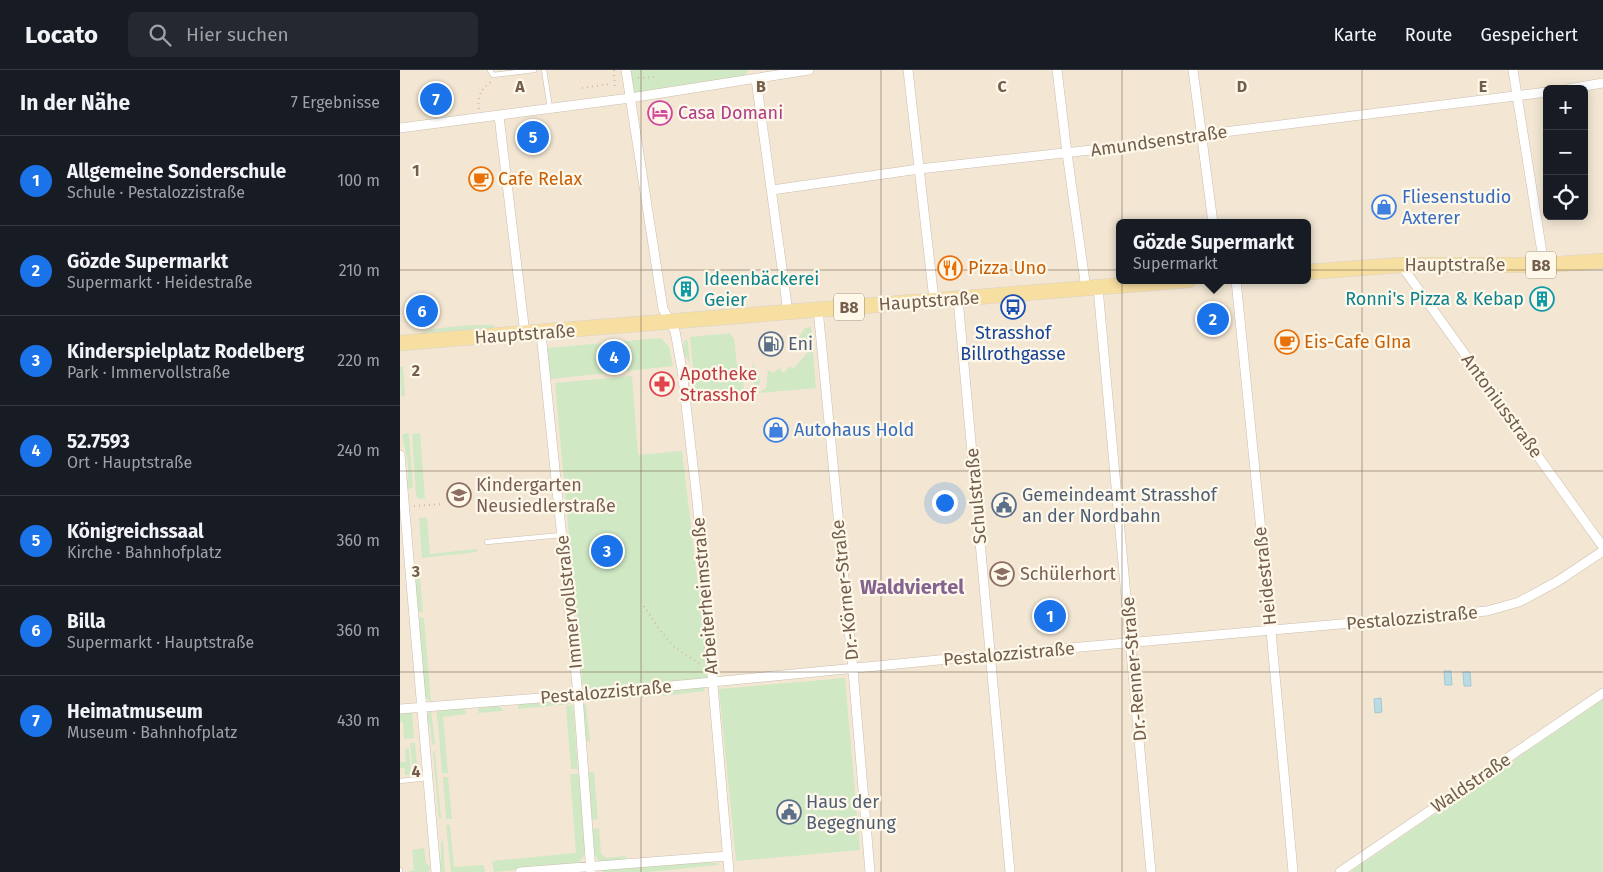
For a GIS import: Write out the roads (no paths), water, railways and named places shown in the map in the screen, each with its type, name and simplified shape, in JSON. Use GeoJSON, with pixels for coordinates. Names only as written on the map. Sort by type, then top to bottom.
{"type":"FeatureCollection","features":[{"type":"Feature","properties":{"kind":"main road","name":"Hauptstraße"},"geometry":{"type":"LineString","coordinates":[[1311,272],[1401,265],[1544,265],[1603,262]]}},
{"type":"Feature","properties":{"kind":"main road","name":"Hauptstraße"},"geometry":{"type":"LineString","coordinates":[[400,343],[1140,284]]}},
{"type":"Feature","properties":{"kind":"street","name":"Arbeiterheimstraße"},"geometry":{"type":"LineString","coordinates":[[626,70],[663,309],[671,322],[676,337],[684,389],[697,500],[728,872]]}},
{"type":"Feature","properties":{"kind":"street"},"geometry":{"type":"LineString","coordinates":[[400,128],[550,110],[809,70]]}},
{"type":"Feature","properties":{"kind":"street"},"geometry":{"type":"LineString","coordinates":[[908,70],[934,300]]}},
{"type":"Feature","properties":{"kind":"street","name":"Dr.-Renner-Straße"},"geometry":{"type":"LineString","coordinates":[[1057,70],[1067,153],[1092,288],[1132,643],[1151,872]]}},
{"type":"Feature","properties":{"kind":"street"},"geometry":{"type":"LineString","coordinates":[[1193,70],[1200,138],[1212,219]]}},
{"type":"Feature","properties":{"kind":"street"},"geometry":{"type":"LineString","coordinates":[[1513,70],[1544,265]]}},
{"type":"Feature","properties":{"kind":"street"},"geometry":{"type":"LineString","coordinates":[[756,79],[788,312]]}},
{"type":"Feature","properties":{"kind":"street"},"geometry":{"type":"LineString","coordinates":[[1588,86],[1603,83]]}},
{"type":"Feature","properties":{"kind":"street","name":"Amundsenstraße"},"geometry":{"type":"LineString","coordinates":[[772,190],[920,169],[1200,138],[1216,133],[1543,93]]}},
{"type":"Feature","properties":{"kind":"street"},"geometry":{"type":"LineString","coordinates":[[499,116],[525,334]]}},
{"type":"Feature","properties":{"kind":"street","name":"Antoniusstraße"},"geometry":{"type":"LineString","coordinates":[[1401,265],[1603,547]]}},
{"type":"Feature","properties":{"kind":"street","name":"Heidestraße"},"geometry":{"type":"LineString","coordinates":[[1236,284],[1293,872]]}},
{"type":"Feature","properties":{"kind":"street","name":"Schulstraße"},"geometry":{"type":"LineString","coordinates":[[958,299],[1010,872]]}},
{"type":"Feature","properties":{"kind":"street","name":"Dr.-Körner-Straße"},"geometry":{"type":"LineString","coordinates":[[818,309],[853,670],[870,872]]}},
{"type":"Feature","properties":{"kind":"street","name":"Immervollstraße"},"geometry":{"type":"LineString","coordinates":[[541,333],[578,696],[590,869]]}},
{"type":"Feature","properties":{"kind":"street"},"geometry":{"type":"LineString","coordinates":[[400,455],[404,507],[404,561],[421,707],[436,872]]}},
{"type":"Feature","properties":{"kind":"street","name":"Pestalozzistraße"},"geometry":{"type":"LineString","coordinates":[[400,709],[578,696],[712,677],[853,670],[990,655],[1486,611],[1519,602],[1558,581],[1603,552]]}},
{"type":"Feature","properties":{"kind":"street","name":"Waldstraße"},"geometry":{"type":"LineString","coordinates":[[1340,872],[1603,693]]}},
{"type":"Feature","properties":{"kind":"street"},"geometry":{"type":"LineString","coordinates":[[520,872],[590,869],[727,856]]}},
{"type":"Feature","properties":{"kind":"lane"},"geometry":{"type":"LineString","coordinates":[[490,70],[493,75],[534,70]]}},
{"type":"Feature","properties":{"kind":"lane"},"geometry":{"type":"LineString","coordinates":[[544,70],[550,110]]}},
{"type":"Feature","properties":{"kind":"lane"},"geometry":{"type":"LineString","coordinates":[[487,542],[562,535]]}},
{"type":"Feature","properties":{"kind":"lane"},"geometry":{"type":"LineString","coordinates":[[400,781],[428,778]]}},
{"type":"Feature","properties":{"kind":"water"},"geometry":{"type":"Polygon","coordinates":[[[1444,671],[1451,671],[1452,685],[1445,685],[1444,671]]]}},
{"type":"Feature","properties":{"kind":"water"},"geometry":{"type":"Polygon","coordinates":[[[1463,672],[1470,672],[1471,686],[1464,686],[1463,672]]]}},
{"type":"Feature","properties":{"kind":"water"},"geometry":{"type":"Polygon","coordinates":[[[1381,698],[1382,712],[1375,713],[1374,699],[1381,698]]]}},
{"type":"Feature","properties":{"kind":"place","name":"Heimatmuseum"},"geometry":{"type":"Point","coordinates":[436,99]}},
{"type":"Feature","properties":{"kind":"place","name":"Casa Domani"},"geometry":{"type":"Point","coordinates":[660,113]}},
{"type":"Feature","properties":{"kind":"place","name":"Königreichssaal"},"geometry":{"type":"Point","coordinates":[533,137]}},
{"type":"Feature","properties":{"kind":"place","name":"Cafe Relax"},"geometry":{"type":"Point","coordinates":[481,179]}},
{"type":"Feature","properties":{"kind":"place","name":"Fliesenstudio Axterer"},"geometry":{"type":"Point","coordinates":[1384,207]}},
{"type":"Feature","properties":{"kind":"place","name":"Pizza Uno"},"geometry":{"type":"Point","coordinates":[950,268]}},
{"type":"Feature","properties":{"kind":"place","name":"Ideenbäckerei Geier"},"geometry":{"type":"Point","coordinates":[686,289]}},
{"type":"Feature","properties":{"kind":"place","name":"Ronni's Pizza & Kebap"},"geometry":{"type":"Point","coordinates":[1542,299]}},
{"type":"Feature","properties":{"kind":"place","name":"Strasshof Billrothgasse"},"geometry":{"type":"Point","coordinates":[1013,307]}},
{"type":"Feature","properties":{"kind":"place","name":"Billa"},"geometry":{"type":"Point","coordinates":[422,311]}},
{"type":"Feature","properties":{"kind":"place","name":"Gözde Supermarkt"},"geometry":{"type":"Point","coordinates":[1213,319]}},
{"type":"Feature","properties":{"kind":"place","name":"Eis-Cafe GIna"},"geometry":{"type":"Point","coordinates":[1287,342]}},
{"type":"Feature","properties":{"kind":"place","name":"Eni"},"geometry":{"type":"Point","coordinates":[771,344]}},
{"type":"Feature","properties":{"kind":"place","name":"52.7593"},"geometry":{"type":"Point","coordinates":[614,357]}},
{"type":"Feature","properties":{"kind":"place","name":"Apotheke Strasshof"},"geometry":{"type":"Point","coordinates":[662,384]}},
{"type":"Feature","properties":{"kind":"place","name":"Autohaus Hold"},"geometry":{"type":"Point","coordinates":[776,430]}},
{"type":"Feature","properties":{"kind":"place","name":"Kindergarten Neusiedlerstraße"},"geometry":{"type":"Point","coordinates":[459,495]}},
{"type":"Feature","properties":{"kind":"place","name":"Gemeindeamt Strasshof an der Nordbahn"},"geometry":{"type":"Point","coordinates":[1004,505]}},
{"type":"Feature","properties":{"kind":"place","name":"Kinderspielplatz Rodelberg"},"geometry":{"type":"Point","coordinates":[607,551]}},
{"type":"Feature","properties":{"kind":"place","name":"Schülerhort"},"geometry":{"type":"Point","coordinates":[1002,574]}},
{"type":"Feature","properties":{"kind":"place","name":"Allgemeine Sonderschule"},"geometry":{"type":"Point","coordinates":[1050,616]}},
{"type":"Feature","properties":{"kind":"place","name":"Haus der Begegnung"},"geometry":{"type":"Point","coordinates":[789,812]}},
{"type":"Feature","properties":{"kind":"district","name":"Waldviertel"},"geometry":{"type":"Point","coordinates":[912,587]}}]}
